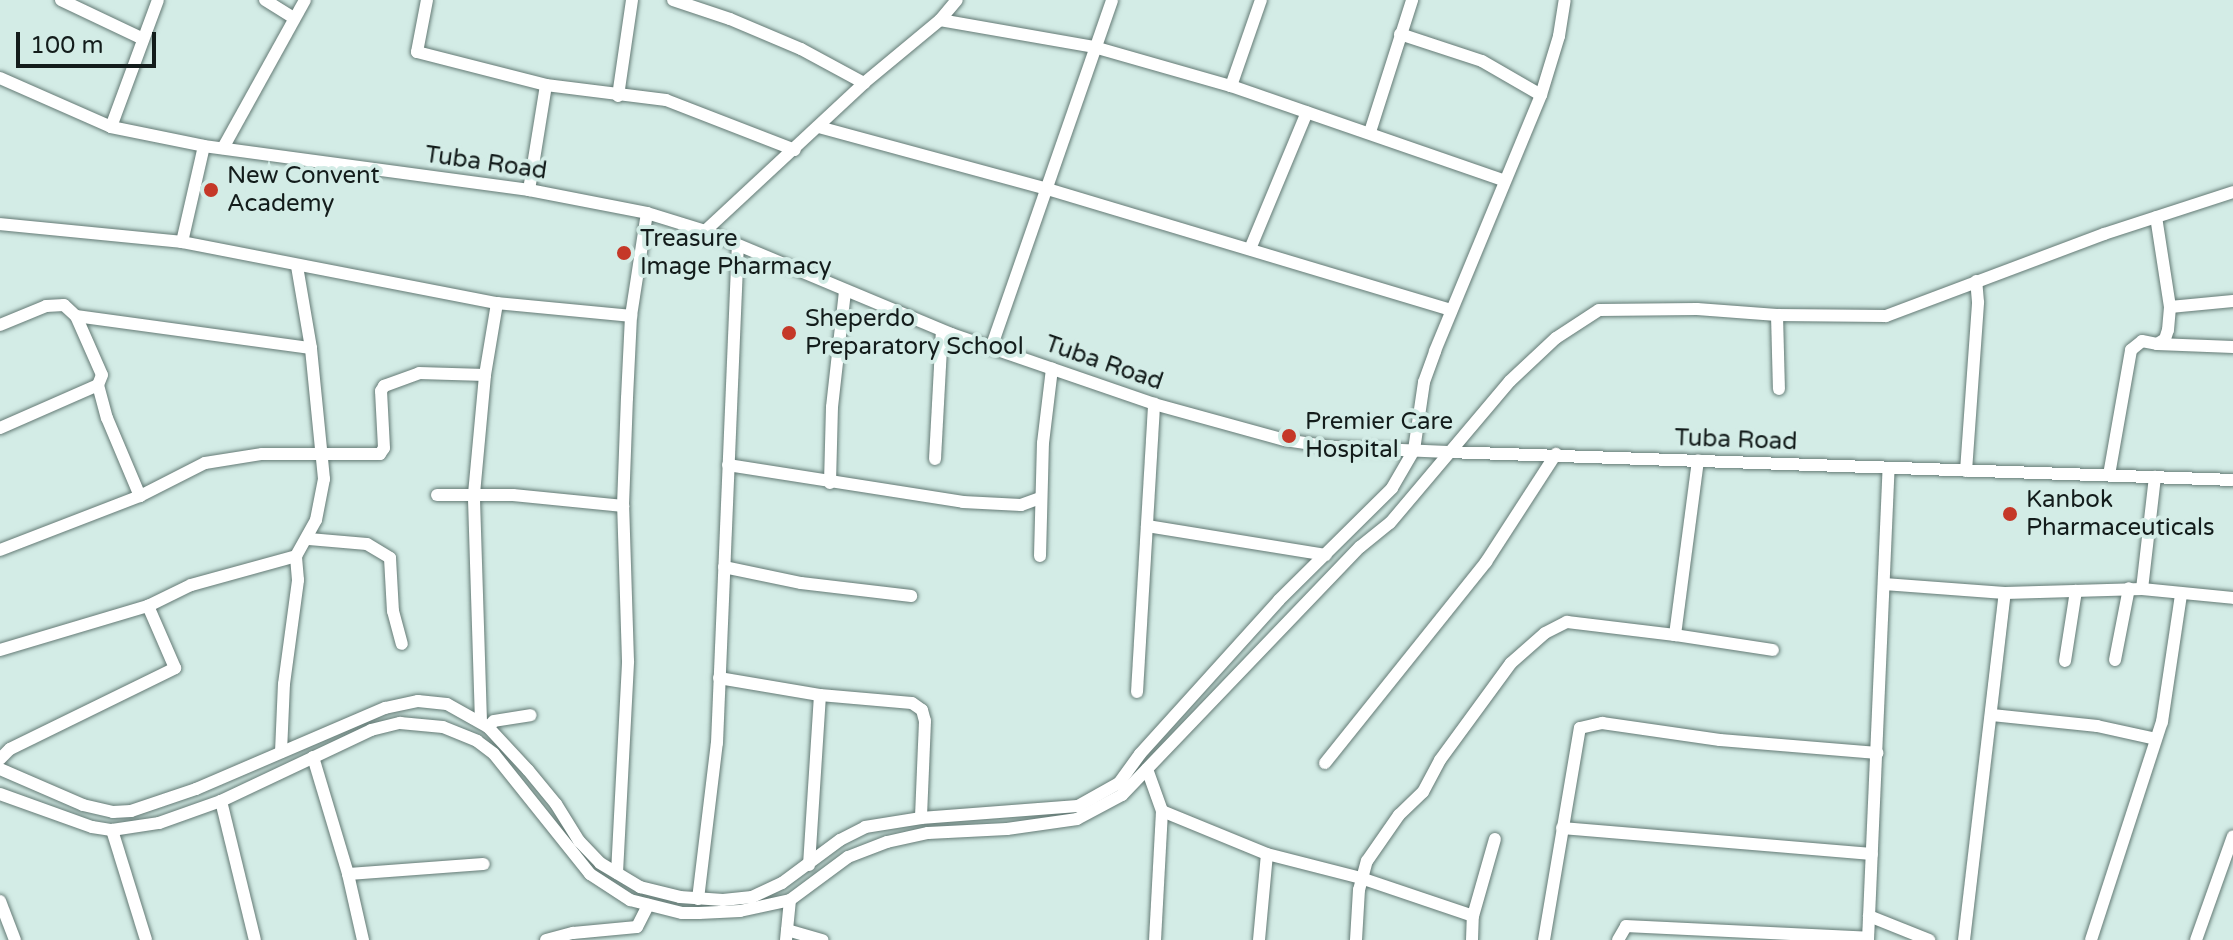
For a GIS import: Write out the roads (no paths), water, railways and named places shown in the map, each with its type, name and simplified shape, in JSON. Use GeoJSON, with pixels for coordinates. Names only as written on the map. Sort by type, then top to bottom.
{"type":"FeatureCollection","features":[{"type":"Feature","properties":{"kind":"street"},"geometry":{"type":"LineString","coordinates":[[61,0],[143,39]]}},
{"type":"Feature","properties":{"kind":"street"},"geometry":{"type":"LineString","coordinates":[[111,127],[158,0]]}},
{"type":"Feature","properties":{"kind":"street"},"geometry":{"type":"LineString","coordinates":[[265,0],[294,18]]}},
{"type":"Feature","properties":{"kind":"street"},"geometry":{"type":"LineString","coordinates":[[223,148],[305,0]]}},
{"type":"Feature","properties":{"kind":"street"},"geometry":{"type":"LineString","coordinates":[[427,0],[417,52],[546,85],[666,100],[795,150]]}},
{"type":"Feature","properties":{"kind":"street"},"geometry":{"type":"LineString","coordinates":[[618,96],[632,0]]}},
{"type":"Feature","properties":{"kind":"street"},"geometry":{"type":"LineString","coordinates":[[673,0],[730,19],[801,49],[864,83]]}},
{"type":"Feature","properties":{"kind":"street"},"geometry":{"type":"LineString","coordinates":[[705,231],[864,83],[940,20],[957,0]]}},
{"type":"Feature","properties":{"kind":"street"},"geometry":{"type":"LineString","coordinates":[[991,348],[1044,188],[1074,113],[1112,0]]}},
{"type":"Feature","properties":{"kind":"street"},"geometry":{"type":"LineString","coordinates":[[1231,86],[1261,0]]}},
{"type":"Feature","properties":{"kind":"street"},"geometry":{"type":"LineString","coordinates":[[1370,132],[1412,0]]}},
{"type":"Feature","properties":{"kind":"street"},"geometry":{"type":"LineString","coordinates":[[0,769],[83,805],[113,812],[131,811],[151,807],[385,708],[418,701],[447,704],[484,725],[556,804],[579,841],[600,863],[640,887],[698,899],[752,897],[782,883],[865,827],[921,818],[1078,806],[1119,783],[1140,754],[1279,600],[1392,488],[1414,450],[1424,382],[1451,310],[1541,95],[1559,36],[1565,0]]}},
{"type":"Feature","properties":{"kind":"street"},"geometry":{"type":"LineString","coordinates":[[940,20],[1094,47],[1231,86],[1503,180]]}},
{"type":"Feature","properties":{"kind":"street"},"geometry":{"type":"LineString","coordinates":[[1400,34],[1482,61],[1541,95]]}},
{"type":"Feature","properties":{"kind":"street","name":"Tuba Road"},"geometry":{"type":"LineString","coordinates":[[0,78],[111,127],[204,146],[529,190],[647,213],[705,231],[942,331],[1154,404],[1285,440],[1332,447],[1448,452],[2233,480]]}},
{"type":"Feature","properties":{"kind":"street"},"geometry":{"type":"LineString","coordinates":[[529,190],[546,85]]}},
{"type":"Feature","properties":{"kind":"street"},"geometry":{"type":"LineString","coordinates":[[1250,249],[1307,112]]}},
{"type":"Feature","properties":{"kind":"street"},"geometry":{"type":"LineString","coordinates":[[819,127],[1044,188],[1451,310]]}},
{"type":"Feature","properties":{"kind":"street"},"geometry":{"type":"LineString","coordinates":[[182,242],[204,146]]}},
{"type":"Feature","properties":{"kind":"street"},"geometry":{"type":"LineString","coordinates":[[0,794],[112,830],[159,823],[221,801],[371,730],[400,723],[460,732],[494,754],[590,874],[630,900],[699,913],[740,911],[790,900],[848,857],[887,842],[928,833],[1007,829],[1077,819],[1122,795],[1360,547],[1390,523],[1533,357],[1579,321],[1599,310],[1697,309],[1777,315],[1886,316],[1916,308],[1976,281],[2233,192]]}},
{"type":"Feature","properties":{"kind":"street"},"geometry":{"type":"LineString","coordinates":[[617,873],[628,661],[623,506],[631,316],[647,213]]}},
{"type":"Feature","properties":{"kind":"street"},"geometry":{"type":"LineString","coordinates":[[2156,217],[2170,307],[2165,339],[2157,344]]}},
{"type":"Feature","properties":{"kind":"street"},"geometry":{"type":"LineString","coordinates":[[0,224],[182,242],[497,303],[631,316]]}},
{"type":"Feature","properties":{"kind":"street"},"geometry":{"type":"LineString","coordinates":[[698,899],[717,743],[738,247]]}},
{"type":"Feature","properties":{"kind":"street"},"geometry":{"type":"LineString","coordinates":[[0,650],[148,606],[191,585],[296,556],[309,539],[316,520],[324,479],[311,348],[297,266]]}},
{"type":"Feature","properties":{"kind":"street"},"geometry":{"type":"LineString","coordinates":[[1966,471],[1978,302],[1976,281]]}},
{"type":"Feature","properties":{"kind":"street"},"geometry":{"type":"LineString","coordinates":[[830,483],[832,407],[845,291]]}},
{"type":"Feature","properties":{"kind":"street"},"geometry":{"type":"LineString","coordinates":[[2170,307],[2233,301]]}},
{"type":"Feature","properties":{"kind":"street"},"geometry":{"type":"LineString","coordinates":[[484,725],[474,494],[485,375],[497,303]]}},
{"type":"Feature","properties":{"kind":"street"},"geometry":{"type":"LineString","coordinates":[[0,325],[56,304],[71,309],[102,375],[98,385],[107,418],[140,496]]}},
{"type":"Feature","properties":{"kind":"street"},"geometry":{"type":"LineString","coordinates":[[1777,315],[1779,389]]}},
{"type":"Feature","properties":{"kind":"street"},"geometry":{"type":"LineString","coordinates":[[76,316],[311,348]]}},
{"type":"Feature","properties":{"kind":"street"},"geometry":{"type":"LineString","coordinates":[[935,459],[942,331]]}},
{"type":"Feature","properties":{"kind":"street"},"geometry":{"type":"LineString","coordinates":[[2109,475],[2131,350],[2142,341],[2233,347]]}},
{"type":"Feature","properties":{"kind":"street"},"geometry":{"type":"LineString","coordinates":[[1040,556],[1045,412],[1052,369]]}},
{"type":"Feature","properties":{"kind":"street"},"geometry":{"type":"LineString","coordinates":[[0,550],[140,496],[205,463],[262,454],[383,452],[381,391],[391,381],[419,373],[485,375]]}},
{"type":"Feature","properties":{"kind":"street"},"geometry":{"type":"LineString","coordinates":[[0,428],[98,385]]}},
{"type":"Feature","properties":{"kind":"street"},"geometry":{"type":"LineString","coordinates":[[1137,692],[1154,404]]}},
{"type":"Feature","properties":{"kind":"street"},"geometry":{"type":"LineString","coordinates":[[1325,763],[1486,562],[1556,454]]}},
{"type":"Feature","properties":{"kind":"street"},"geometry":{"type":"LineString","coordinates":[[1675,635],[1698,461]]}},
{"type":"Feature","properties":{"kind":"street"},"geometry":{"type":"LineString","coordinates":[[728,465],[963,502],[1021,505],[1040,498]]}},
{"type":"Feature","properties":{"kind":"street"},"geometry":{"type":"LineString","coordinates":[[1618,940],[1626,926],[1868,939],[1889,468]]}},
{"type":"Feature","properties":{"kind":"street"},"geometry":{"type":"LineString","coordinates":[[2115,660],[2136,589],[2155,477]]}},
{"type":"Feature","properties":{"kind":"street"},"geometry":{"type":"LineString","coordinates":[[437,495],[474,494],[623,506]]}},
{"type":"Feature","properties":{"kind":"street"},"geometry":{"type":"LineString","coordinates":[[1147,526],[1326,555]]}},
{"type":"Feature","properties":{"kind":"street"},"geometry":{"type":"LineString","coordinates":[[309,539],[367,544],[390,558],[393,611],[402,644]]}},
{"type":"Feature","properties":{"kind":"street"},"geometry":{"type":"LineString","coordinates":[[281,752],[284,684],[298,580],[296,556]]}},
{"type":"Feature","properties":{"kind":"street"},"geometry":{"type":"LineString","coordinates":[[724,567],[801,583],[911,596]]}},
{"type":"Feature","properties":{"kind":"street"},"geometry":{"type":"LineString","coordinates":[[1884,584],[2005,593],[2136,589],[2233,598]]}},
{"type":"Feature","properties":{"kind":"street"},"geometry":{"type":"LineString","coordinates":[[2065,661],[2076,591]]}},
{"type":"Feature","properties":{"kind":"street"},"geometry":{"type":"LineString","coordinates":[[1964,940],[2005,593]]}},
{"type":"Feature","properties":{"kind":"street"},"geometry":{"type":"LineString","coordinates":[[2091,940],[2166,701],[2181,595]]}},
{"type":"Feature","properties":{"kind":"street"},"geometry":{"type":"LineString","coordinates":[[0,759],[10,749],[175,668],[148,606]]}},
{"type":"Feature","properties":{"kind":"street"},"geometry":{"type":"LineString","coordinates":[[1356,940],[1361,878],[1381,839],[1423,792],[1440,760],[1511,663],[1545,633],[1567,622],[1773,650]]}},
{"type":"Feature","properties":{"kind":"street"},"geometry":{"type":"LineString","coordinates":[[719,678],[820,695],[912,703],[922,710],[925,721],[921,818]]}},
{"type":"Feature","properties":{"kind":"street"},"geometry":{"type":"LineString","coordinates":[[809,865],[820,695]]}},
{"type":"Feature","properties":{"kind":"street"},"geometry":{"type":"LineString","coordinates":[[484,725],[531,715]]}},
{"type":"Feature","properties":{"kind":"street"},"geometry":{"type":"LineString","coordinates":[[1992,715],[2097,726],[2156,739]]}},
{"type":"Feature","properties":{"kind":"street"},"geometry":{"type":"LineString","coordinates":[[1544,940],[1580,728],[1588,724],[1877,753]]}},
{"type":"Feature","properties":{"kind":"street"},"geometry":{"type":"LineString","coordinates":[[313,757],[348,874],[363,940]]}},
{"type":"Feature","properties":{"kind":"street"},"geometry":{"type":"LineString","coordinates":[[1147,769],[1162,811],[1155,940]]}},
{"type":"Feature","properties":{"kind":"street"},"geometry":{"type":"LineString","coordinates":[[221,801],[255,940]]}},
{"type":"Feature","properties":{"kind":"street"},"geometry":{"type":"LineString","coordinates":[[1162,811],[1267,854],[1361,878],[1473,916]]}},
{"type":"Feature","properties":{"kind":"street"},"geometry":{"type":"LineString","coordinates":[[1562,828],[1872,854]]}},
{"type":"Feature","properties":{"kind":"street"},"geometry":{"type":"LineString","coordinates":[[112,830],[146,940]]}},
{"type":"Feature","properties":{"kind":"street"},"geometry":{"type":"LineString","coordinates":[[2196,940],[2233,836]]}},
{"type":"Feature","properties":{"kind":"street"},"geometry":{"type":"LineString","coordinates":[[1472,940],[1473,916],[1495,839]]}},
{"type":"Feature","properties":{"kind":"street"},"geometry":{"type":"LineString","coordinates":[[1259,940],[1267,854]]}},
{"type":"Feature","properties":{"kind":"street"},"geometry":{"type":"LineString","coordinates":[[348,874],[484,864]]}},
{"type":"Feature","properties":{"kind":"street"},"geometry":{"type":"LineString","coordinates":[[790,900],[786,935],[823,940]]}},
{"type":"Feature","properties":{"kind":"street"},"geometry":{"type":"LineString","coordinates":[[0,901],[15,940]]}},
{"type":"Feature","properties":{"kind":"street"},"geometry":{"type":"LineString","coordinates":[[546,940],[573,933],[637,927],[648,905]]}},
{"type":"Feature","properties":{"kind":"street"},"geometry":{"type":"LineString","coordinates":[[1869,916],[1929,940]]}},
{"type":"Feature","properties":{"kind":"place","name":"New Convent Academy"},"geometry":{"type":"Point","coordinates":[211,190]}},
{"type":"Feature","properties":{"kind":"place","name":"Treasure Image Pharmacy"},"geometry":{"type":"Point","coordinates":[624,253]}},
{"type":"Feature","properties":{"kind":"place","name":"Sheperdo Preparatory School"},"geometry":{"type":"Point","coordinates":[789,333]}},
{"type":"Feature","properties":{"kind":"place","name":"Premier Care Hospital"},"geometry":{"type":"Point","coordinates":[1289,436]}},
{"type":"Feature","properties":{"kind":"place","name":"Kanbok Pharmaceuticals"},"geometry":{"type":"Point","coordinates":[2010,514]}}]}
